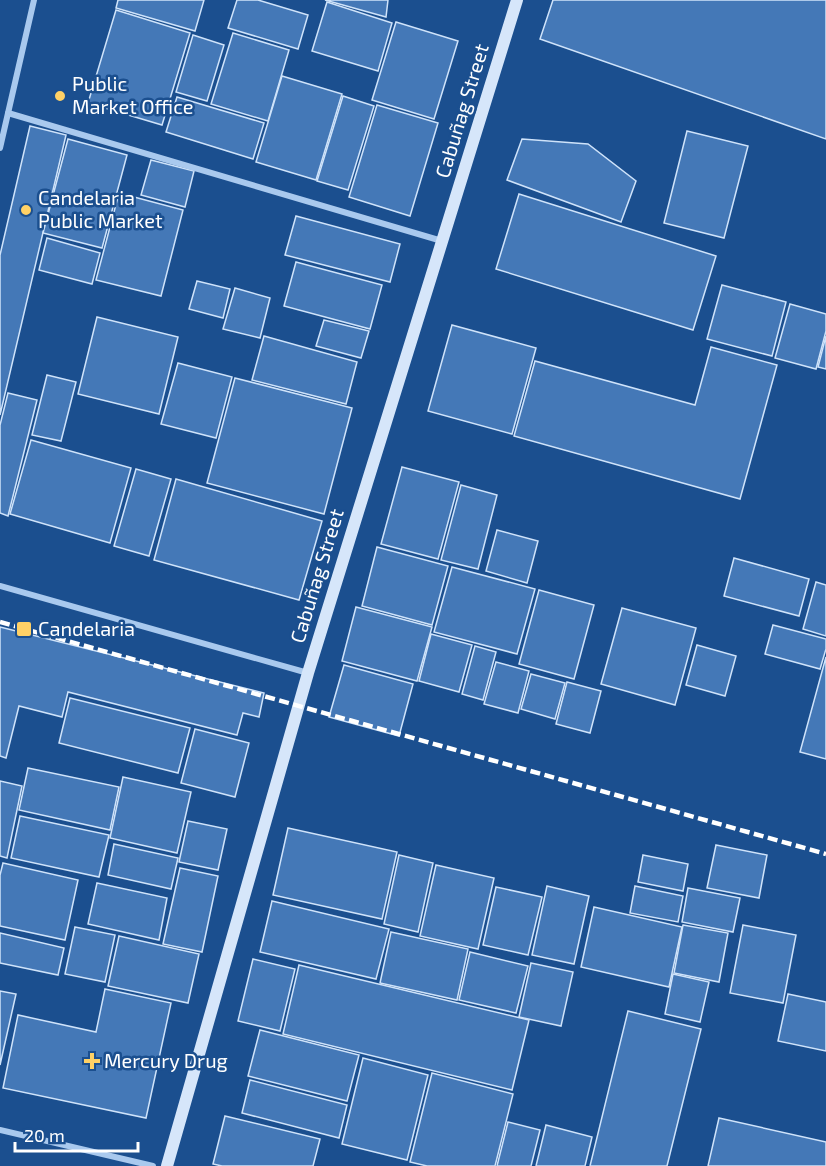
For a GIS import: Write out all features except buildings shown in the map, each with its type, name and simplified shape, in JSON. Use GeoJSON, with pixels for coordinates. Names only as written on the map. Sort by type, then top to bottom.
{"type":"FeatureCollection","features":[{"type":"Feature","properties":{"kind":"street"},"geometry":{"type":"LineString","coordinates":[[0,148],[34,0]]}},
{"type":"Feature","properties":{"kind":"street","name":"Cabuñag Street"},"geometry":{"type":"LineString","coordinates":[[167,1166],[308,673],[517,0]]}},
{"type":"Feature","properties":{"kind":"street"},"geometry":{"type":"LineString","coordinates":[[8,113],[441,241]]}},
{"type":"Feature","properties":{"kind":"street"},"geometry":{"type":"LineString","coordinates":[[0,586],[308,673]]}},
{"type":"Feature","properties":{"kind":"street"},"geometry":{"type":"LineString","coordinates":[[0,1130],[153,1166]]}},
{"type":"Feature","properties":{"kind":"railway"},"geometry":{"type":"LineString","coordinates":[[0,622],[826,854]]}},
{"type":"Feature","properties":{"kind":"place","name":"Public Market Office"},"geometry":{"type":"Point","coordinates":[60,96]}},
{"type":"Feature","properties":{"kind":"place","name":"Candelaria Public Market"},"geometry":{"type":"Point","coordinates":[26,210]}},
{"type":"Feature","properties":{"kind":"place","name":"Candelaria"},"geometry":{"type":"Point","coordinates":[24,629]}},
{"type":"Feature","properties":{"kind":"place","name":"Mercury Drug"},"geometry":{"type":"Point","coordinates":[92,1061]}}]}
